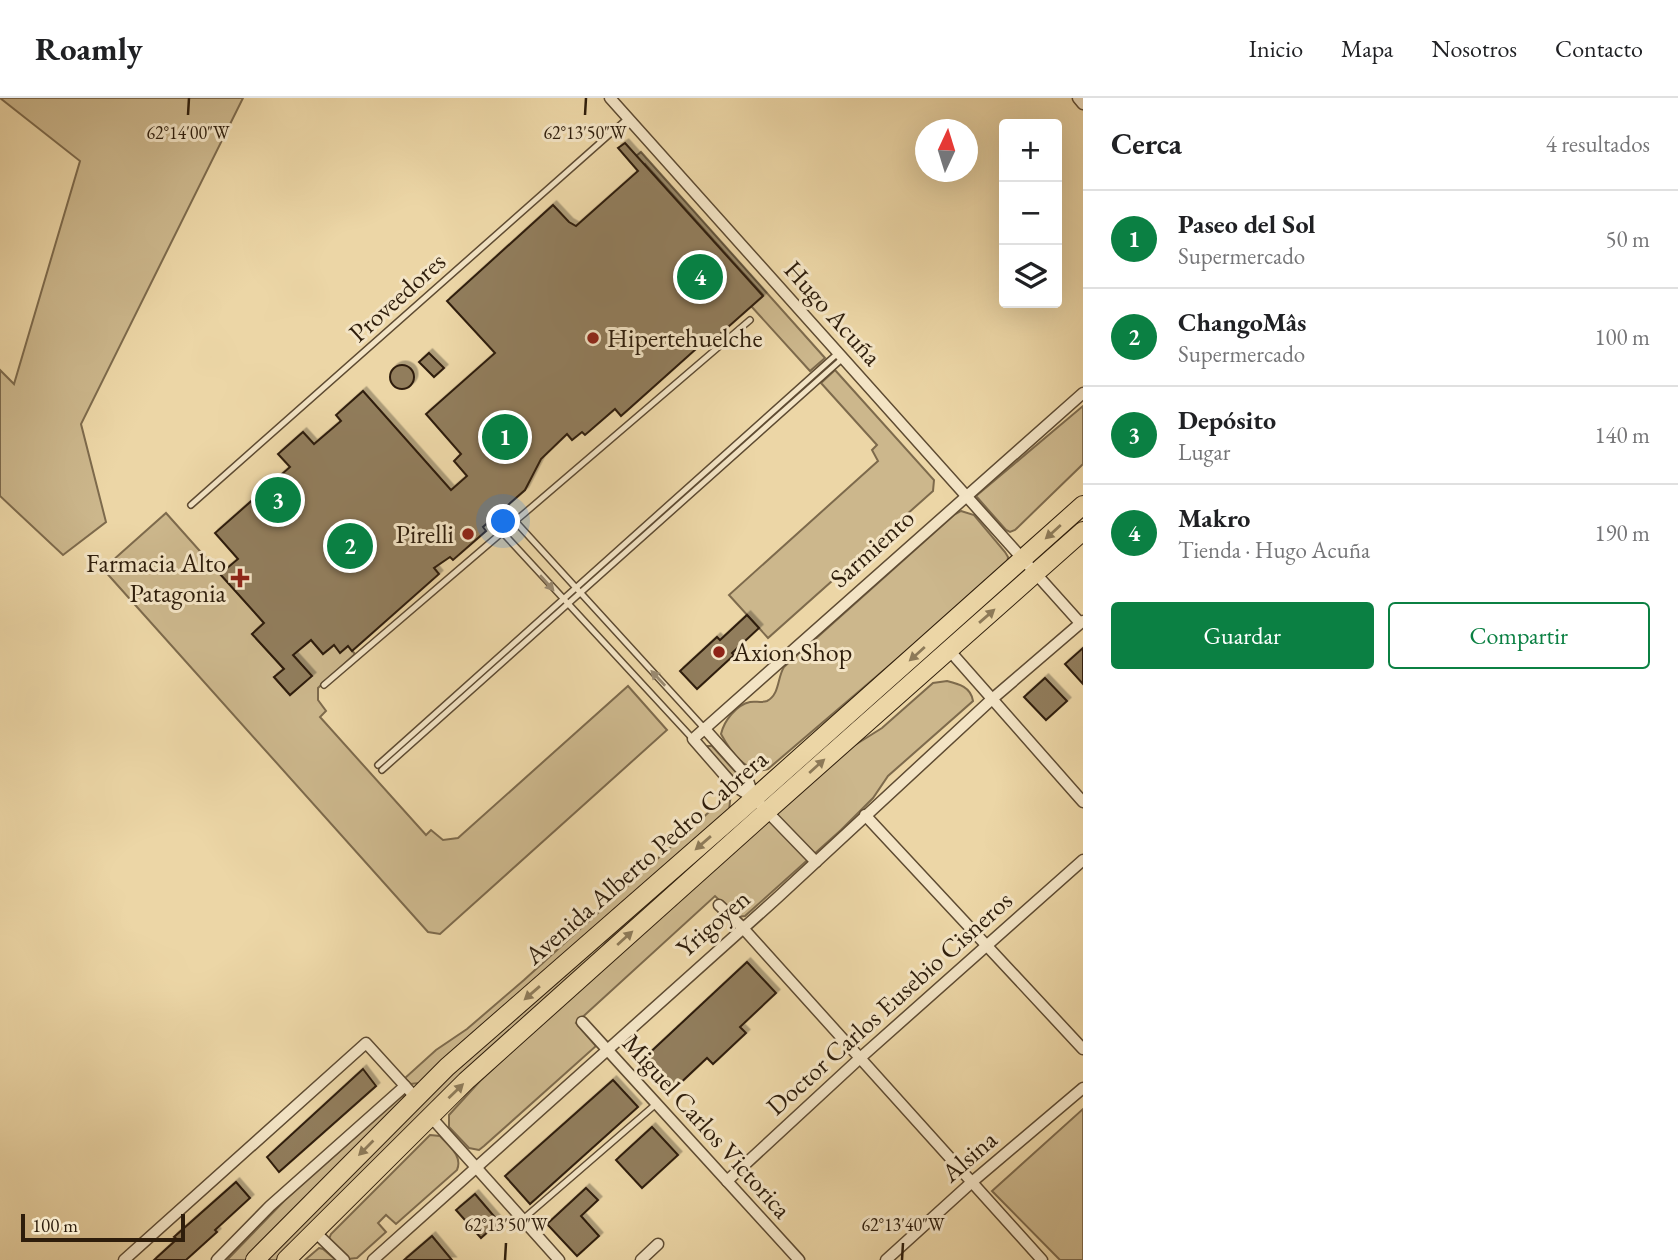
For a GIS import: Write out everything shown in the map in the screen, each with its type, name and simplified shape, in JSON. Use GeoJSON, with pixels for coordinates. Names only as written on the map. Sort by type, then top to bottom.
{"type":"FeatureCollection","features":[{"type":"Feature","properties":{"kind":"main road","name":"Avenida Alberto Pedro Cabrera"},"geometry":{"type":"LineString","coordinates":[[286,1260],[430,1116],[1022,559],[1083,505]]}},
{"type":"Feature","properties":{"kind":"main road","name":"Avenida Alberto Pedro Cabrera"},"geometry":{"type":"LineString","coordinates":[[255,1260],[410,1092],[462,1054],[948,650],[1083,531]]}},
{"type":"Feature","properties":{"kind":"street","name":"Hugo Acuña"},"geometry":{"type":"LineString","coordinates":[[610,98],[1081,622]]}},
{"type":"Feature","properties":{"kind":"street"},"geometry":{"type":"LineString","coordinates":[[1078,98],[1083,104]]}},
{"type":"Feature","properties":{"kind":"street","name":"Sarmiento"},"geometry":{"type":"LineString","coordinates":[[693,739],[1083,393]]}},
{"type":"Feature","properties":{"kind":"street","name":"Yrigoyen"},"geometry":{"type":"LineString","coordinates":[[373,1260],[816,862],[991,700],[1081,622]]}},
{"type":"Feature","properties":{"kind":"street"},"geometry":{"type":"LineString","coordinates":[[948,650],[1083,802]]}},
{"type":"Feature","properties":{"kind":"street"},"geometry":{"type":"LineString","coordinates":[[704,728],[746,775],[760,805]]}},
{"type":"Feature","properties":{"kind":"street"},"geometry":{"type":"LineString","coordinates":[[693,739],[734,786],[760,805],[816,862]]}},
{"type":"Feature","properties":{"kind":"street"},"geometry":{"type":"LineString","coordinates":[[865,815],[1083,1049]]}},
{"type":"Feature","properties":{"kind":"street","name":"Doctor Carlos Eusebio Cisneros"},"geometry":{"type":"LineString","coordinates":[[727,1181],[859,1059],[1083,860]]}},
{"type":"Feature","properties":{"kind":"street"},"geometry":{"type":"LineString","coordinates":[[719,905],[742,927],[1042,1260]]}},
{"type":"Feature","properties":{"kind":"street","name":"Miguel Carlos Victorica"},"geometry":{"type":"LineString","coordinates":[[582,1022],[799,1260]]}},
{"type":"Feature","properties":{"kind":"street"},"geometry":{"type":"LineString","coordinates":[[124,1260],[366,1043],[410,1092],[270,1206],[217,1260]]}},
{"type":"Feature","properties":{"kind":"street","name":"Alsina"},"geometry":{"type":"LineString","coordinates":[[887,1260],[972,1182],[1083,1088]]}},
{"type":"Feature","properties":{"kind":"street"},"geometry":{"type":"LineString","coordinates":[[430,1116],[559,1260]]}},
{"type":"Feature","properties":{"kind":"street"},"geometry":{"type":"LineString","coordinates":[[314,1231],[344,1260]]}},
{"type":"Feature","properties":{"kind":"street"},"geometry":{"type":"LineString","coordinates":[[641,1260],[658,1244]]}},
{"type":"Feature","properties":{"kind":"lane","name":"Proveedores"},"geometry":{"type":"LineString","coordinates":[[191,505],[628,118]]}},
{"type":"Feature","properties":{"kind":"lane"},"geometry":{"type":"LineString","coordinates":[[324,685],[750,320]]}},
{"type":"Feature","properties":{"kind":"lane"},"geometry":{"type":"LineString","coordinates":[[380,767],[840,356]]}},
{"type":"Feature","properties":{"kind":"lane"},"geometry":{"type":"LineString","coordinates":[[515,521],[704,728]]}},
{"type":"Feature","properties":{"kind":"lane"},"geometry":{"type":"LineString","coordinates":[[502,532],[693,739]]}},
{"type":"Feature","properties":{"kind":"lane"},"geometry":{"type":"LineString","coordinates":[[522,1220],[656,1104]]}},
{"type":"Feature","properties":{"kind":"shaded area"},"geometry":{"type":"Polygon","coordinates":[[[0,98],[243,98],[81,424],[106,522],[63,555],[0,496],[0,370],[14,384],[80,161],[0,98]]]}},
{"type":"Feature","properties":{"kind":"shaded area"},"geometry":{"type":"Polygon","coordinates":[[[641,152],[825,358],[810,371],[751,306],[763,295],[645,164],[638,170],[630,161],[641,152]]]}},
{"type":"Feature","properties":{"kind":"shaded area"},"geometry":{"type":"Polygon","coordinates":[[[835,370],[934,480],[933,491],[768,638],[729,595],[878,461],[872,450],[877,445],[821,383],[835,370]]]}},
{"type":"Feature","properties":{"kind":"shaded area"},"geometry":{"type":"Polygon","coordinates":[[[1083,406],[1083,464],[1015,530],[1006,530],[976,496],[1083,406]]]}},
{"type":"Feature","properties":{"kind":"shaded area"},"geometry":{"type":"Polygon","coordinates":[[[961,511],[974,515],[1005,552],[1008,557],[1007,565],[768,769],[753,769],[740,761],[721,734],[731,714],[745,704],[765,702],[771,698],[784,667],[961,511]]]}},
{"type":"Feature","properties":{"kind":"shaded area"},"geometry":{"type":"Polygon","coordinates":[[[166,513],[264,623],[252,634],[284,669],[274,677],[290,695],[311,676],[293,655],[311,640],[323,654],[334,645],[340,652],[348,646],[355,654],[318,688],[318,700],[326,711],[320,717],[426,835],[431,830],[443,840],[458,838],[628,686],[667,730],[440,934],[428,932],[103,569],[166,513]]]}},
{"type":"Feature","properties":{"kind":"shaded area"},"geometry":{"type":"Polygon","coordinates":[[[947,681],[967,689],[973,701],[888,776],[873,798],[841,830],[745,916],[737,917],[715,896],[576,1023],[596,1046],[479,1150],[469,1148],[449,1127],[449,1115],[480,1081],[576,992],[847,750],[882,728],[933,683],[947,681]]]}},
{"type":"Feature","properties":{"kind":"shaded area"},"geometry":{"type":"Polygon","coordinates":[[[708,746],[712,746],[743,780],[743,784],[739,783],[708,746]]]}},
{"type":"Feature","properties":{"kind":"shaded area"},"geometry":{"type":"Polygon","coordinates":[[[731,792],[729,811],[420,1083],[410,1084],[405,1078],[524,980],[731,792]]]}},
{"type":"Feature","properties":{"kind":"shaded area"},"geometry":{"type":"Polygon","coordinates":[[[750,814],[611,937],[583,970],[398,1138],[277,1260],[264,1260],[450,1076],[750,814]]]}},
{"type":"Feature","properties":{"kind":"shaded area"},"geometry":{"type":"Polygon","coordinates":[[[404,1094],[403,1101],[246,1260],[227,1260],[285,1200],[404,1094]]]}},
{"type":"Feature","properties":{"kind":"shaded area"},"geometry":{"type":"Polygon","coordinates":[[[1083,1109],[1083,1260],[1060,1260],[992,1191],[1083,1109]]]}},
{"type":"Feature","properties":{"kind":"shaded area"},"geometry":{"type":"Polygon","coordinates":[[[430,1135],[440,1136],[454,1152],[458,1160],[457,1170],[396,1224],[386,1215],[378,1223],[386,1232],[357,1258],[348,1259],[329,1239],[331,1234],[430,1135]]]}},
{"type":"Feature","properties":{"kind":"shaded area"},"geometry":{"type":"Polygon","coordinates":[[[319,1248],[323,1249],[336,1260],[305,1260],[319,1248]]]}},
{"type":"Feature","properties":{"kind":"building"},"geometry":{"type":"Polygon","coordinates":[[[625,143],[763,296],[710,343],[706,340],[621,416],[615,409],[585,435],[582,432],[572,440],[567,434],[541,459],[525,490],[483,527],[486,531],[453,560],[450,557],[434,568],[439,574],[352,651],[348,646],[340,653],[334,645],[323,654],[311,640],[293,655],[312,676],[290,695],[274,677],[284,669],[252,634],[264,623],[220,574],[238,559],[215,533],[290,467],[278,454],[303,432],[314,444],[341,421],[336,415],[363,391],[451,490],[467,476],[454,461],[461,454],[426,414],[495,353],[447,301],[553,205],[576,226],[638,171],[618,148],[625,143]]]}},
{"type":"Feature","properties":{"kind":"building"},"geometry":{"type":"Polygon","coordinates":[[[429,353],[444,368],[434,377],[419,362],[429,353]]]}},
{"type":"Feature","properties":{"kind":"building"},"geometry":{"type":"Polygon","coordinates":[[[402,365],[410,369],[414,377],[410,385],[402,389],[394,385],[390,377],[394,369],[402,365]]]}},
{"type":"Feature","properties":{"kind":"building"},"geometry":{"type":"Polygon","coordinates":[[[747,615],[759,628],[697,689],[680,671],[717,637],[720,640],[747,615]]]}},
{"type":"Feature","properties":{"kind":"building"},"geometry":{"type":"Polygon","coordinates":[[[1083,648],[1083,684],[1065,664],[1083,648]]]}},
{"type":"Feature","properties":{"kind":"building"},"geometry":{"type":"Polygon","coordinates":[[[1045,678],[1067,701],[1046,720],[1024,697],[1045,678]]]}},
{"type":"Feature","properties":{"kind":"building"},"geometry":{"type":"Polygon","coordinates":[[[747,962],[776,993],[740,1027],[746,1033],[713,1064],[707,1058],[673,1090],[643,1059],[747,962]]]}},
{"type":"Feature","properties":{"kind":"building"},"geometry":{"type":"Polygon","coordinates":[[[363,1069],[376,1086],[279,1172],[267,1157],[363,1069]]]}},
{"type":"Feature","properties":{"kind":"building"},"geometry":{"type":"Polygon","coordinates":[[[613,1080],[638,1107],[530,1204],[505,1176],[613,1080]]]}},
{"type":"Feature","properties":{"kind":"building"},"geometry":{"type":"Polygon","coordinates":[[[652,1127],[678,1155],[642,1188],[616,1160],[652,1127]]]}},
{"type":"Feature","properties":{"kind":"building"},"geometry":{"type":"Polygon","coordinates":[[[236,1182],[250,1198],[215,1230],[217,1232],[186,1260],[154,1260],[177,1239],[174,1237],[236,1182]]]}},
{"type":"Feature","properties":{"kind":"building"},"geometry":{"type":"Polygon","coordinates":[[[586,1188],[598,1200],[581,1216],[599,1236],[577,1256],[547,1224],[586,1188]]]}},
{"type":"Feature","properties":{"kind":"building"},"geometry":{"type":"Polygon","coordinates":[[[475,1194],[499,1222],[481,1238],[456,1210],[475,1194]]]}},
{"type":"Feature","properties":{"kind":"building"},"geometry":{"type":"Polygon","coordinates":[[[432,1236],[452,1260],[404,1260],[432,1236]]]}},
{"type":"Feature","properties":{"kind":"place","name":"Makro"},"geometry":{"type":"Point","coordinates":[700,277]}},
{"type":"Feature","properties":{"kind":"place","name":"Hipertehuelche"},"geometry":{"type":"Point","coordinates":[593,338]}},
{"type":"Feature","properties":{"kind":"place","name":"Paseo del Sol"},"geometry":{"type":"Point","coordinates":[505,437]}},
{"type":"Feature","properties":{"kind":"place","name":"Depósito"},"geometry":{"type":"Point","coordinates":[278,500]}},
{"type":"Feature","properties":{"kind":"place","name":"Pirelli"},"geometry":{"type":"Point","coordinates":[468,534]}},
{"type":"Feature","properties":{"kind":"place","name":"ChangoMâs"},"geometry":{"type":"Point","coordinates":[350,546]}},
{"type":"Feature","properties":{"kind":"place","name":"Farmacia Alto Patagonia"},"geometry":{"type":"Point","coordinates":[240,578]}},
{"type":"Feature","properties":{"kind":"place","name":"Axion Shop"},"geometry":{"type":"Point","coordinates":[719,652]}}]}
